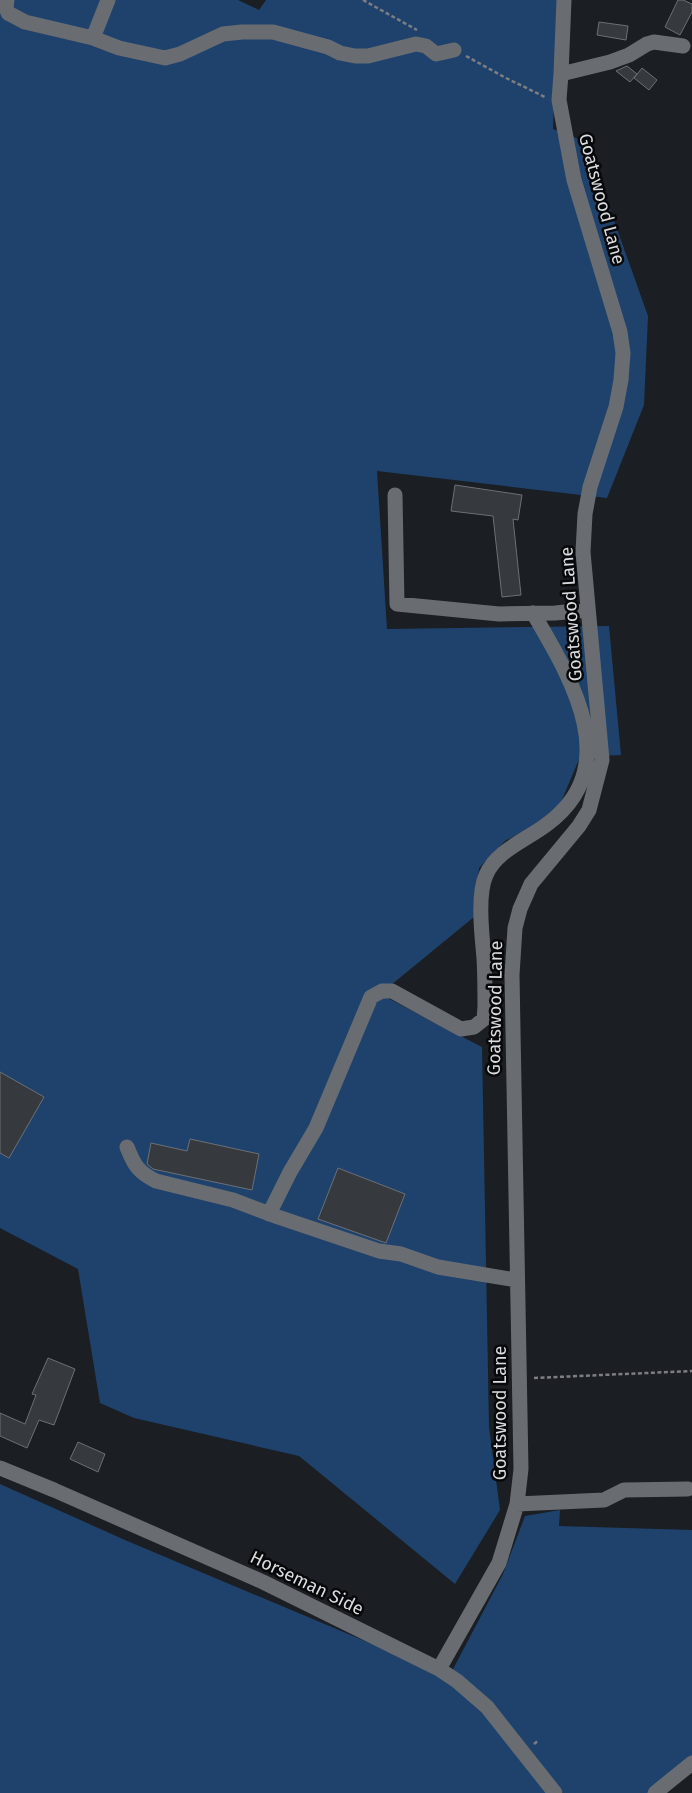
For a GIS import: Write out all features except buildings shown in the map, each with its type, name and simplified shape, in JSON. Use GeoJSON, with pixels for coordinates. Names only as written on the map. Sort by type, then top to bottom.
{"type":"FeatureCollection","features":[{"type":"Feature","properties":{"kind":"street"},"geometry":{"type":"LineString","coordinates":[[7,0],[6,7],[8,13],[25,22],[93,38],[119,48],[165,58],[180,54],[223,34],[242,32],[274,32],[319,44],[340,53],[356,56],[368,56],[416,44],[426,46],[436,54],[454,50]]}},
{"type":"Feature","properties":{"kind":"street"},"geometry":{"type":"LineString","coordinates":[[93,38],[108,0]]}},
{"type":"Feature","properties":{"kind":"street","name":"Goatswood Lane"},"geometry":{"type":"LineString","coordinates":[[439,1669],[499,1563],[517,1504],[521,1469],[516,1280],[512,975],[515,928],[531,884],[579,826],[589,810],[602,760],[583,552],[585,514],[590,487],[616,407],[623,353],[620,332],[574,180],[565,139],[559,100],[564,0]]}},
{"type":"Feature","properties":{"kind":"street"},"geometry":{"type":"LineString","coordinates":[[562,70],[610,62],[654,42],[683,46]]}},
{"type":"Feature","properties":{"kind":"street"},"geometry":{"type":"LineString","coordinates":[[395,495],[397,604],[499,614],[555,613],[587,610]]}},
{"type":"Feature","properties":{"kind":"street"},"geometry":{"type":"LineString","coordinates":[[269,1214],[290,1172],[316,1128],[371,997],[382,991],[392,991],[461,1029],[474,1027],[484,1019],[482,905],[485,876],[496,860],[556,818],[568,806],[582,782],[586,769],[586,740],[578,699],[568,674],[533,613]]}},
{"type":"Feature","properties":{"kind":"street"},"geometry":{"type":"LineString","coordinates":[[127,1147],[137,1169],[145,1176],[162,1183],[233,1200],[379,1251],[401,1254],[438,1266],[516,1280]]}},
{"type":"Feature","properties":{"kind":"street","name":"Horseman Side"},"geometry":{"type":"LineString","coordinates":[[0,1468],[262,1582],[439,1669],[457,1681],[487,1707],[555,1793]]}},
{"type":"Feature","properties":{"kind":"street"},"geometry":{"type":"LineString","coordinates":[[517,1504],[604,1500],[624,1490],[688,1489]]}},
{"type":"Feature","properties":{"kind":"street"},"geometry":{"type":"LineString","coordinates":[[655,1793],[692,1763]]}},
{"type":"Feature","properties":{"kind":"path"},"geometry":{"type":"LineString","coordinates":[[519,1379],[692,1371]]}},
{"type":"Feature","properties":{"kind":"shaded area"},"geometry":{"type":"Polygon","coordinates":[[[0,0],[238,0],[259,10],[266,0],[558,0],[553,129],[586,142],[648,316],[644,405],[607,498],[377,471],[387,629],[609,626],[621,755],[580,757],[556,814],[505,841],[479,868],[474,917],[380,994],[482,1047],[489,1427],[500,1510],[455,1584],[299,1456],[134,1418],[100,1403],[78,1269],[0,1228],[0,0]]]}},
{"type":"Feature","properties":{"kind":"shaded area"},"geometry":{"type":"Polygon","coordinates":[[[0,1484],[125,1540],[441,1673],[489,1715],[550,1793],[0,1793],[0,1484]]]}},
{"type":"Feature","properties":{"kind":"shaded area"},"geometry":{"type":"Polygon","coordinates":[[[560,1510],[559,1526],[692,1530],[692,1758],[650,1793],[563,1793],[492,1703],[451,1673],[503,1574],[525,1516],[560,1510]]]}}]}
